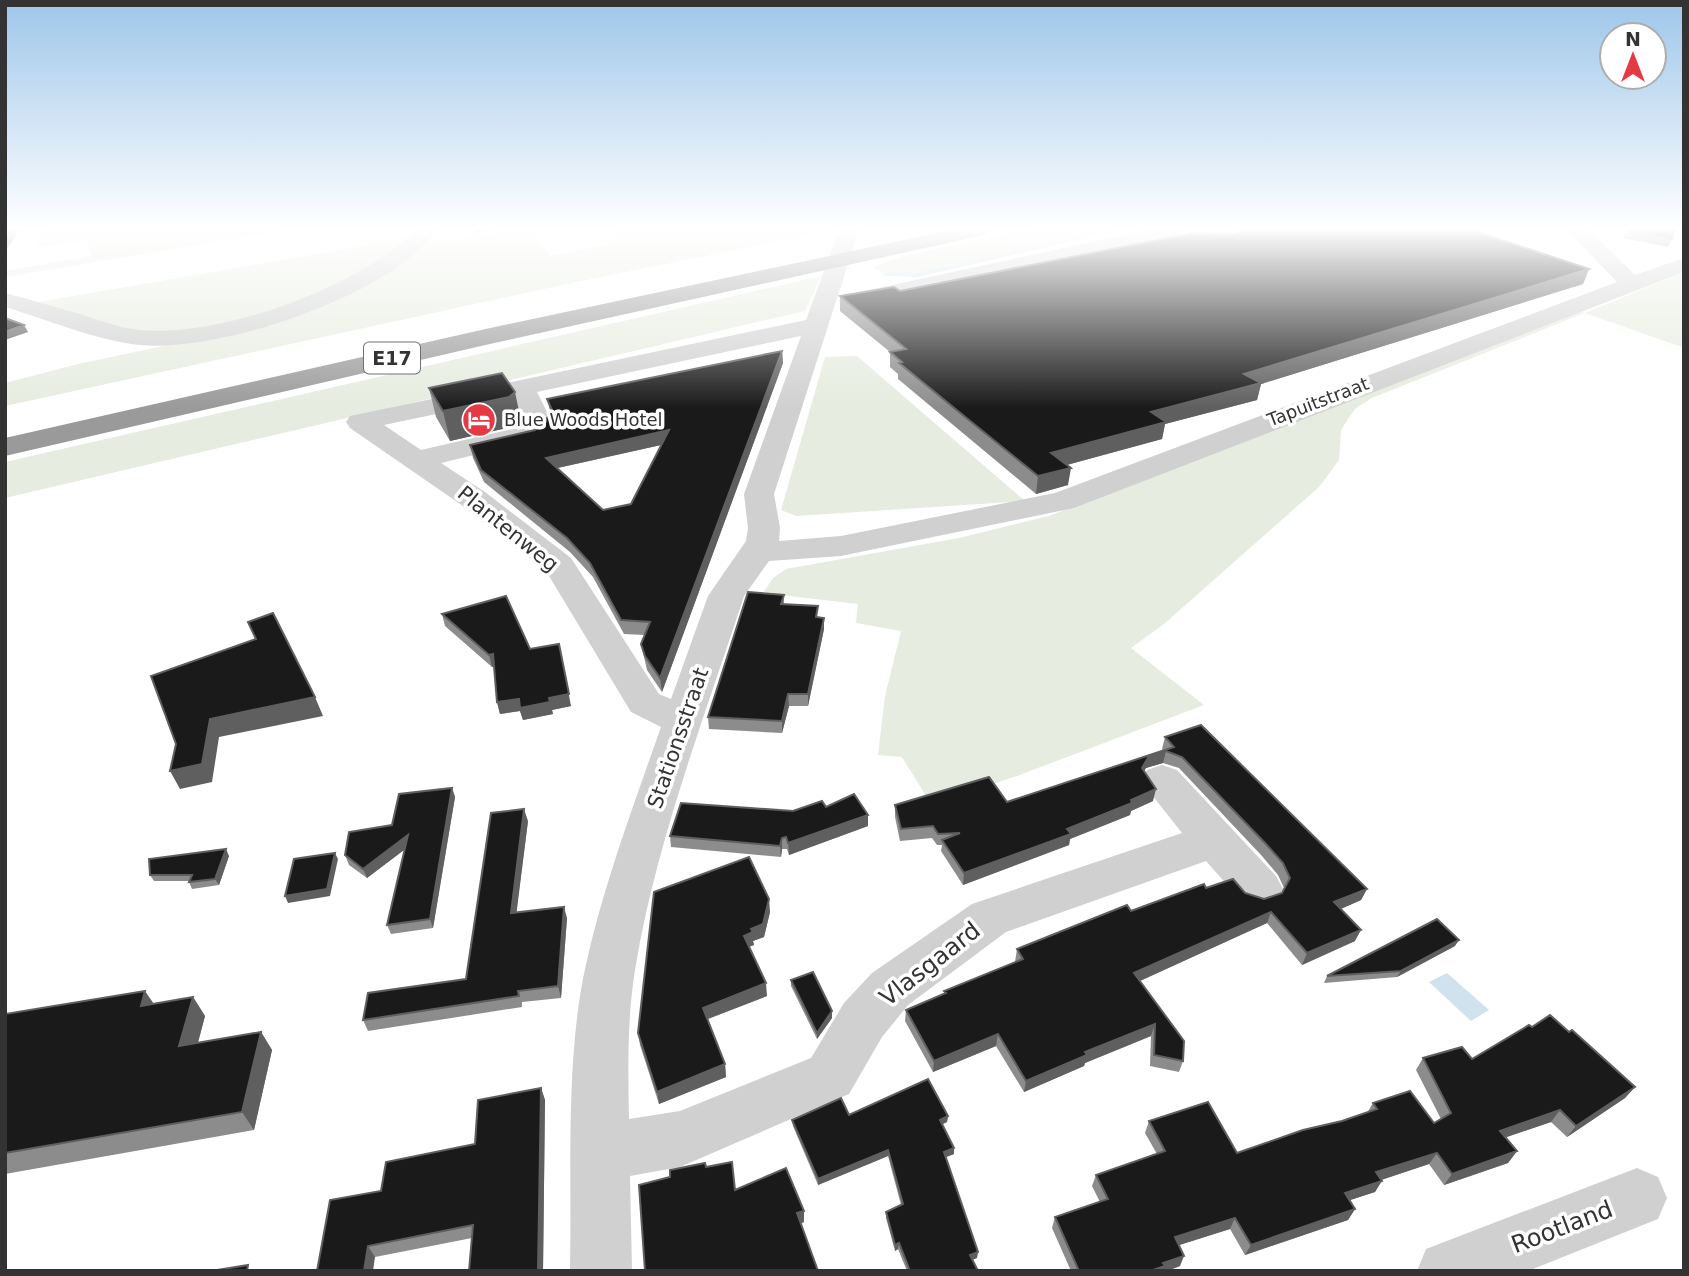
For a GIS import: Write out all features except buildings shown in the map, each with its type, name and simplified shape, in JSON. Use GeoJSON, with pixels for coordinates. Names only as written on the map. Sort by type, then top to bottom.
{"type":"FeatureCollection","features":[{"type":"Feature","properties":{"kind":"highway","name":"E17"},"geometry":{"type":"LineString","coordinates":[[59,410],[646,290]]}},
{"type":"Feature","properties":{"kind":"highway","name":"E17"},"geometry":{"type":"LineString","coordinates":[[5,447],[481,338],[672,290]]}},
{"type":"Feature","properties":{"kind":"street"},"geometry":{"type":"LineString","coordinates":[[5,300],[125,335],[149,338],[181,337],[218,330],[329,296],[341,290]]}},
{"type":"Feature","properties":{"kind":"street"},"geometry":{"type":"LineString","coordinates":[[761,539],[759,494],[829,290]]}},
{"type":"Feature","properties":{"kind":"street"},"geometry":{"type":"LineString","coordinates":[[417,460],[526,434],[539,424],[524,395],[817,324],[850,301],[902,290]]}},
{"type":"Feature","properties":{"kind":"street","name":"Tapuitstraat"},"geometry":{"type":"LineString","coordinates":[[761,539],[797,551],[841,546],[919,533],[947,523],[1063,501],[1613,290]]}},
{"type":"Feature","properties":{"kind":"street","name":"Plantenweg"},"geometry":{"type":"LineString","coordinates":[[524,395],[360,422],[474,499],[559,565],[645,703],[684,721]]}},
{"type":"Feature","properties":{"kind":"street","name":"Stationsstraat"},"geometry":{"type":"LineString","coordinates":[[601,1271],[601,1046],[610,971],[635,864],[726,596],[761,539]]}},
{"type":"Feature","properties":{"kind":"street"},"geometry":{"type":"LineString","coordinates":[[1162,781],[1259,889]]}},
{"type":"Feature","properties":{"kind":"street","name":"Vlasgaard"},"geometry":{"type":"LineString","coordinates":[[601,1153],[680,1139],[830,1076],[863,1020],[890,989],[989,918],[1214,840]]}},
{"type":"Feature","properties":{"kind":"street","name":"Rootland"},"geometry":{"type":"LineString","coordinates":[[1448,1271],[1637,1198]]}},
{"type":"Feature","properties":{"kind":"shaded area"},"geometry":{"type":"Polygon","coordinates":[[[111,290],[329,290],[256,316],[191,333],[145,334],[33,303],[111,290]]]}},
{"type":"Feature","properties":{"kind":"shaded area"},"geometry":{"type":"Polygon","coordinates":[[[327,290],[541,290],[5,406],[5,383],[78,364],[234,331],[327,290]]]}},
{"type":"Feature","properties":{"kind":"shaded area"},"geometry":{"type":"Polygon","coordinates":[[[762,290],[815,290],[805,311],[5,498],[5,462],[762,290]]]}},
{"type":"Feature","properties":{"kind":"shaded area"},"geometry":{"type":"Polygon","coordinates":[[[1642,290],[1684,290],[1684,348],[1585,313],[1642,290]]]}},
{"type":"Feature","properties":{"kind":"shaded area"},"geometry":{"type":"Polygon","coordinates":[[[1580,311],[1585,313],[1372,398],[1356,408],[1341,430],[1339,460],[1319,487],[1164,624],[1131,648],[1204,705],[1017,776],[931,804],[902,757],[878,755],[885,696],[901,631],[856,623],[858,604],[763,593],[773,578],[786,569],[959,538],[1049,516],[1580,311]]]}},
{"type":"Feature","properties":{"kind":"shaded area"},"geometry":{"type":"Polygon","coordinates":[[[857,356],[1025,501],[796,516],[781,510],[825,357],[857,356]]]}},
{"type":"Feature","properties":{"kind":"water"},"geometry":{"type":"Polygon","coordinates":[[[1447,973],[1489,1010],[1471,1021],[1429,982],[1447,973]]]}},
{"type":"Feature","properties":{"kind":"place","name":"Blue Woods Hotel"},"geometry":{"type":"Point","coordinates":[479,420]}}]}
